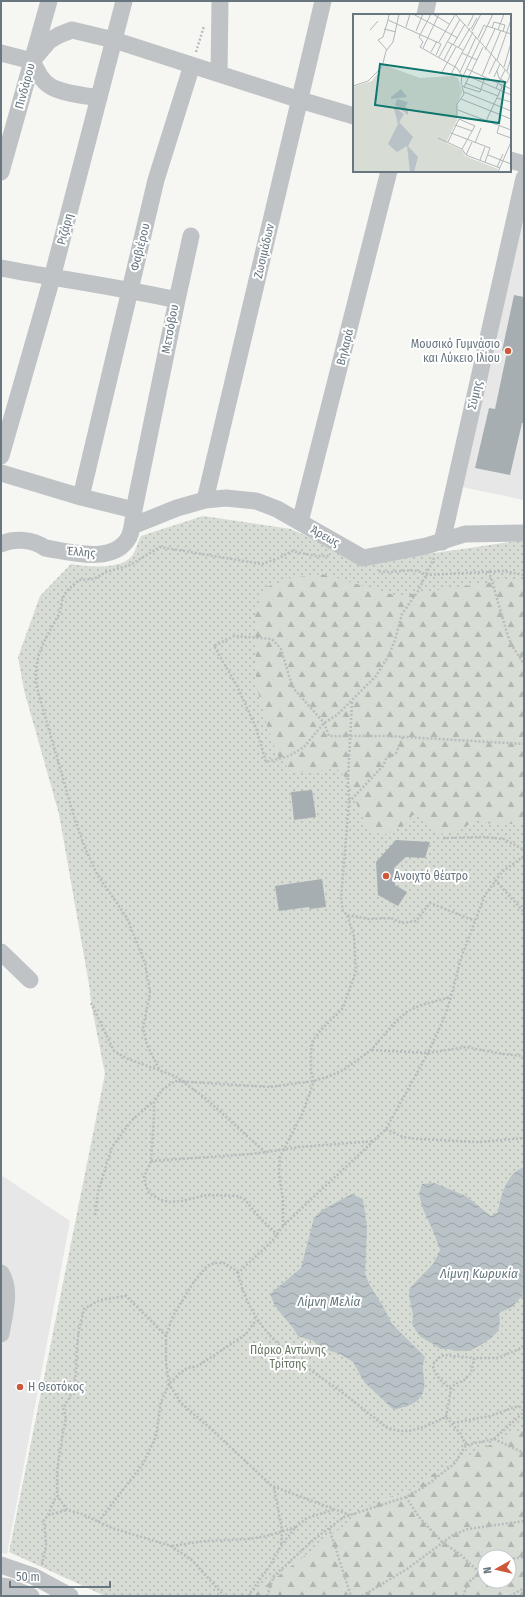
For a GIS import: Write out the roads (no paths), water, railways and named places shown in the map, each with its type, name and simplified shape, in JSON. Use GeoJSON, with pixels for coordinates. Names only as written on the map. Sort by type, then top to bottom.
{"type":"FeatureCollection","features":[{"type":"Feature","properties":{"kind":"street","name":"Πινδάρου"},"geometry":{"type":"LineString","coordinates":[[1,172],[49,1]]}},
{"type":"Feature","properties":{"kind":"street","name":"Ριζάρη"},"geometry":{"type":"LineString","coordinates":[[1,456],[52,278],[124,1]]}},
{"type":"Feature","properties":{"kind":"street"},"geometry":{"type":"LineString","coordinates":[[220,1],[220,73]]}},
{"type":"Feature","properties":{"kind":"street","name":"Ζωσιμάδων"},"geometry":{"type":"LineString","coordinates":[[205,500],[323,1]]}},
{"type":"Feature","properties":{"kind":"street"},"geometry":{"type":"LineString","coordinates":[[425,14],[428,1]]}},
{"type":"Feature","properties":{"kind":"street"},"geometry":{"type":"LineString","coordinates":[[43,19],[72,30],[114,40],[353,116]]}},
{"type":"Feature","properties":{"kind":"street"},"geometry":{"type":"LineString","coordinates":[[32,62],[50,41],[59,35],[72,30]]}},
{"type":"Feature","properties":{"kind":"street"},"geometry":{"type":"LineString","coordinates":[[1,53],[32,62],[40,76],[51,87],[70,93],[99,98]]}},
{"type":"Feature","properties":{"kind":"street","name":"Φαβιέρου"},"geometry":{"type":"LineString","coordinates":[[81,497],[156,180],[192,65]]}},
{"type":"Feature","properties":{"kind":"street"},"geometry":{"type":"LineString","coordinates":[[511,160],[524,164]]}},
{"type":"Feature","properties":{"kind":"street","name":"Βηλαρά"},"geometry":{"type":"LineString","coordinates":[[300,522],[389,172]]}},
{"type":"Feature","properties":{"kind":"street","name":"Σύμης"},"geometry":{"type":"LineString","coordinates":[[442,542],[524,178]]}},
{"type":"Feature","properties":{"kind":"street"},"geometry":{"type":"LineString","coordinates":[[176,300],[191,236]]}},
{"type":"Feature","properties":{"kind":"street","name":"Μετσόβου"},"geometry":{"type":"LineString","coordinates":[[1,268],[52,278],[129,289],[176,300],[133,518]]}},
{"type":"Feature","properties":{"kind":"street"},"geometry":{"type":"LineString","coordinates":[[1,473],[81,497],[133,518]]}},
{"type":"Feature","properties":{"kind":"street","name":"Άρεως"},"geometry":{"type":"LineString","coordinates":[[133,518],[205,500],[226,498],[256,501],[277,509],[363,558],[414,549],[474,532],[524,533]]}},
{"type":"Feature","properties":{"kind":"street","name":"Έλλης"},"geometry":{"type":"LineString","coordinates":[[4,539],[32,542],[40,544],[45,548],[88,555],[101,554],[112,552],[128,539],[131,532],[133,518]]}},
{"type":"Feature","properties":{"kind":"street"},"geometry":{"type":"LineString","coordinates":[[1,952],[30,980]]}},
{"type":"Feature","properties":{"kind":"street"},"geometry":{"type":"LineString","coordinates":[[1,1272],[4,1277],[6,1290],[1,1334]]}},
{"type":"Feature","properties":{"kind":"street"},"geometry":{"type":"LineString","coordinates":[[1,1565],[33,1576],[70,1596]]}},
{"type":"Feature","properties":{"kind":"street"},"geometry":{"type":"LineString","coordinates":[[1,1586],[9,1587],[30,1596]]}},
{"type":"Feature","properties":{"kind":"water","name":"Λίμνη Κωρυκία"},"geometry":{"type":"Polygon","coordinates":[[[524,1167],[524,1295],[512,1307],[499,1313],[500,1321],[498,1331],[490,1339],[470,1351],[441,1349],[421,1337],[412,1324],[413,1316],[409,1295],[410,1288],[433,1264],[440,1250],[423,1209],[419,1194],[422,1184],[434,1183],[466,1196],[491,1216],[498,1212],[505,1186],[509,1180],[518,1170],[524,1167]]]}},
{"type":"Feature","properties":{"kind":"water","name":"Λίμνη Μελία"},"geometry":{"type":"Polygon","coordinates":[[[352,1194],[363,1199],[367,1228],[365,1273],[369,1284],[392,1324],[425,1357],[423,1363],[424,1386],[421,1397],[412,1404],[394,1410],[365,1383],[353,1362],[340,1354],[321,1348],[313,1341],[298,1336],[275,1306],[270,1294],[301,1268],[314,1218],[322,1210],[352,1194]]]}},
{"type":"Feature","properties":{"kind":"place","name":"Μουσικό Γυμνάσιο και Λύκειο Ιλίου"},"geometry":{"type":"Point","coordinates":[508,351]}},
{"type":"Feature","properties":{"kind":"place","name":"Ανοιχτό θέατρο"},"geometry":{"type":"Point","coordinates":[386,876]}},
{"type":"Feature","properties":{"kind":"place","name":"Η Θεοτόκος"},"geometry":{"type":"Point","coordinates":[20,1387]}},
{"type":"Feature","properties":{"kind":"park label","name":"Πάρκο Αντώνης Τρίτσης"},"geometry":{"type":"Point","coordinates":[288,1357]}}]}
